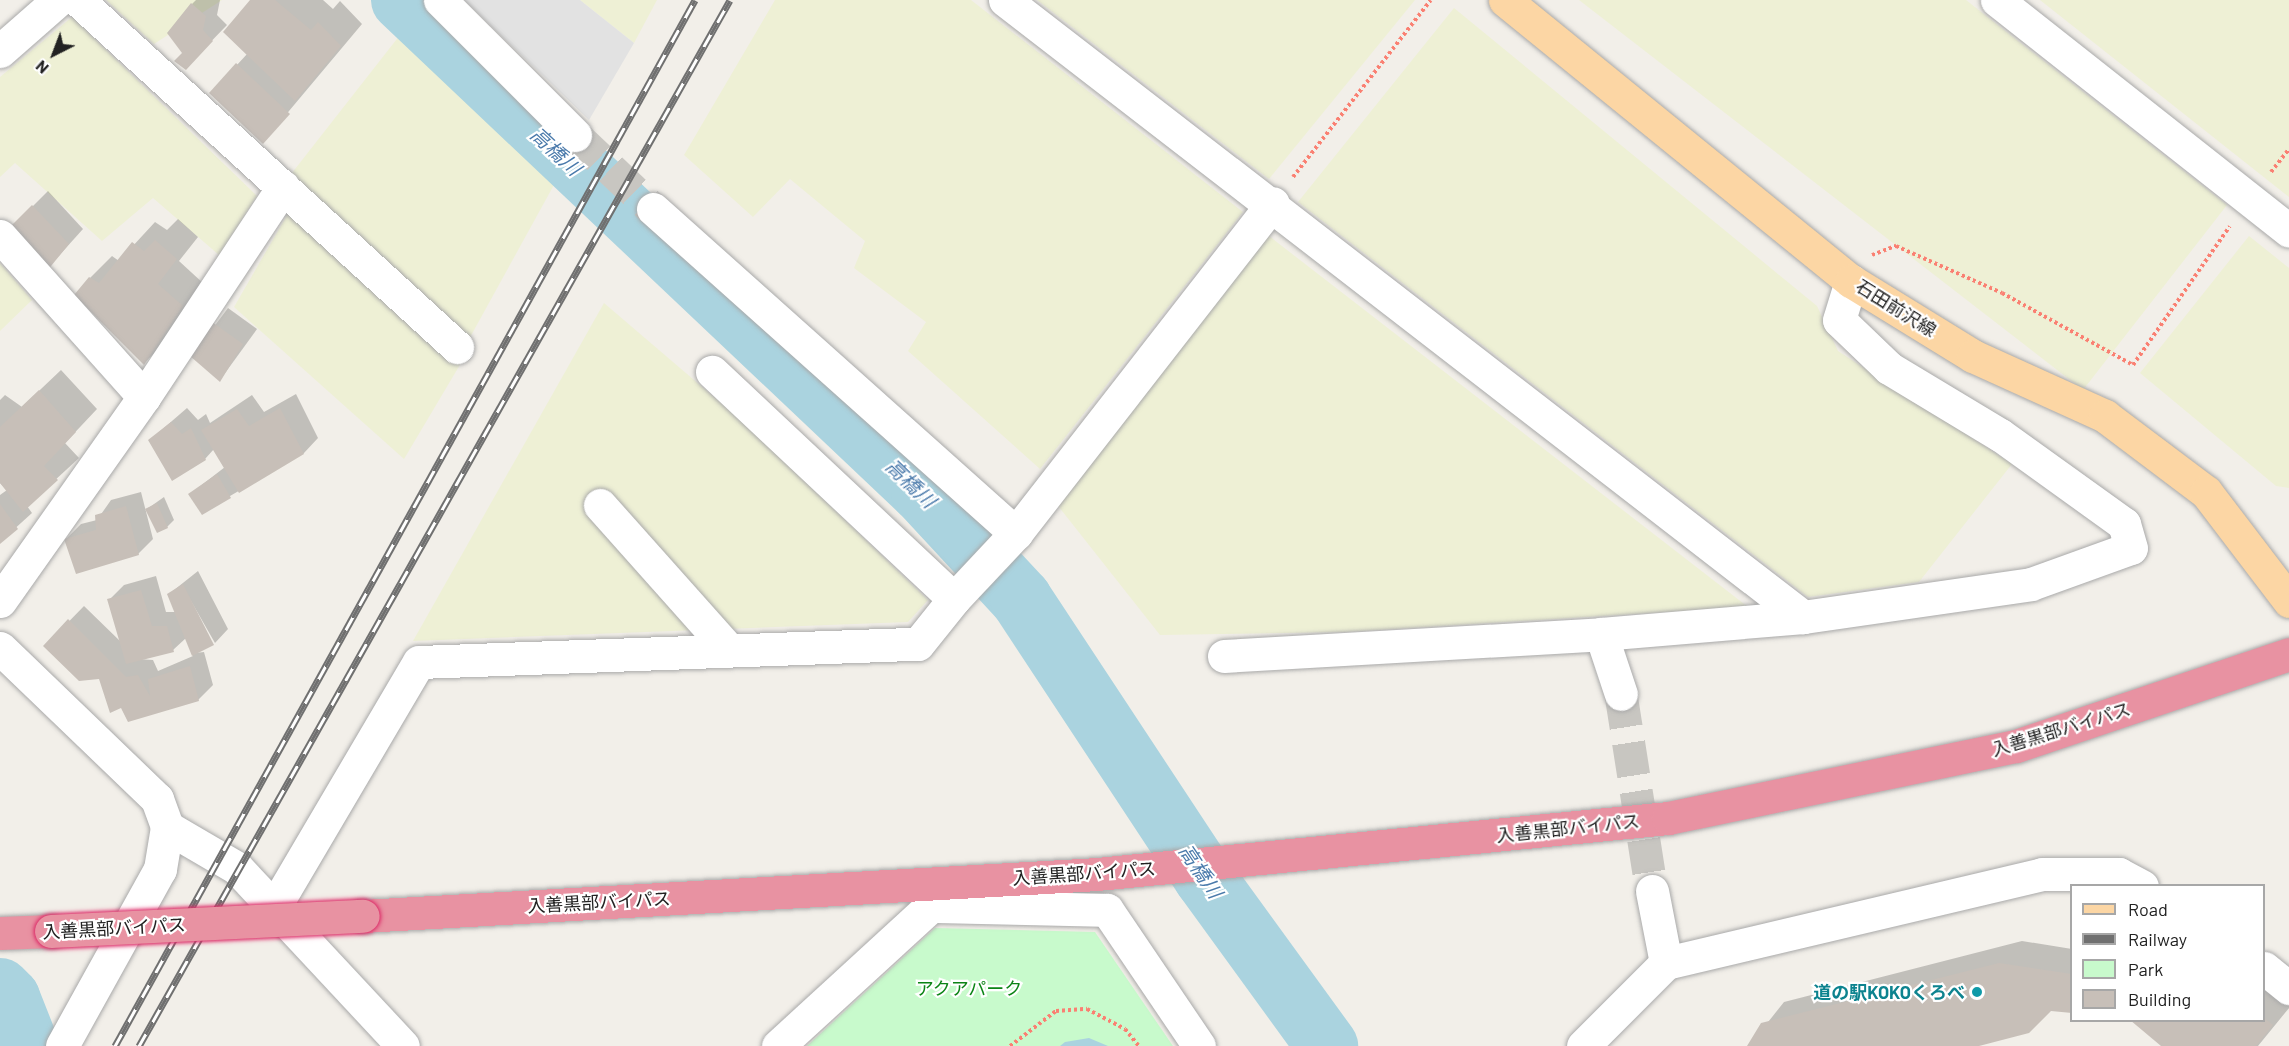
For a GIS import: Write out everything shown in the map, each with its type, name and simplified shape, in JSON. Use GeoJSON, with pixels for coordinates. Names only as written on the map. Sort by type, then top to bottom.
{"type":"FeatureCollection","features":[{"type":"Feature","properties":{"kind":"highway","name":"入善黒部バイパス"},"geometry":{"type":"LineString","coordinates":[[0,933],[363,916],[1097,874],[1263,860],[1668,818],[2016,746],[2289,654]]}},
{"type":"Feature","properties":{"kind":"main road","name":"石田前沢線"},"geometry":{"type":"LineString","coordinates":[[1505,0],[1851,281],[1973,356],[2105,416],[2206,492],[2289,601]]}},
{"type":"Feature","properties":{"kind":"street"},"geometry":{"type":"LineString","coordinates":[[0,51],[58,0]]}},
{"type":"Feature","properties":{"kind":"street"},"geometry":{"type":"LineString","coordinates":[[78,0],[457,347]]}},
{"type":"Feature","properties":{"kind":"street"},"geometry":{"type":"LineString","coordinates":[[440,0],[575,135]]}},
{"type":"Feature","properties":{"kind":"street"},"geometry":{"type":"LineString","coordinates":[[1005,0],[1273,203],[1803,616]]}},
{"type":"Feature","properties":{"kind":"street"},"geometry":{"type":"LineString","coordinates":[[1997,0],[2289,231]]}},
{"type":"Feature","properties":{"kind":"street"},"geometry":{"type":"LineString","coordinates":[[0,602],[144,397],[283,187]]}},
{"type":"Feature","properties":{"kind":"street"},"geometry":{"type":"LineString","coordinates":[[275,906],[419,662],[918,644],[954,599],[1016,533],[1273,203]]}},
{"type":"Feature","properties":{"kind":"street"},"geometry":{"type":"LineString","coordinates":[[653,209],[1016,533]]}},
{"type":"Feature","properties":{"kind":"street"},"geometry":{"type":"LineString","coordinates":[[0,236],[144,397]]}},
{"type":"Feature","properties":{"kind":"street"},"geometry":{"type":"LineString","coordinates":[[1224,656],[1601,634],[1803,616],[2031,584],[2132,548],[2124,524],[2000,435],[1889,368],[1839,320],[1851,281]]}},
{"type":"Feature","properties":{"kind":"street"},"geometry":{"type":"LineString","coordinates":[[712,372],[954,599]]}},
{"type":"Feature","properties":{"kind":"street"},"geometry":{"type":"LineString","coordinates":[[600,505],[729,650]]}},
{"type":"Feature","properties":{"kind":"street"},"geometry":{"type":"LineString","coordinates":[[1601,634],[1621,694]]}},
{"type":"Feature","properties":{"kind":"street"},"geometry":{"type":"LineString","coordinates":[[0,648],[157,799],[167,827],[160,869],[62,1046]]}},
{"type":"Feature","properties":{"kind":"street"},"geometry":{"type":"LineString","coordinates":[[167,827],[222,855],[275,906],[403,1046]]}},
{"type":"Feature","properties":{"kind":"street"},"geometry":{"type":"LineString","coordinates":[[1583,1046],[1666,963],[2042,874],[2118,874],[2140,884]]}},
{"type":"Feature","properties":{"kind":"street"},"geometry":{"type":"LineString","coordinates":[[1652,891],[1666,963]]}},
{"type":"Feature","properties":{"kind":"street"},"geometry":{"type":"LineString","coordinates":[[778,1046],[931,906],[1107,910],[1199,1046]]}},
{"type":"Feature","properties":{"kind":"street"},"geometry":{"type":"LineString","coordinates":[[2265,969],[2289,988]]}},
{"type":"Feature","properties":{"kind":"path"},"geometry":{"type":"LineString","coordinates":[[1273,203],[1431,0]]}},
{"type":"Feature","properties":{"kind":"path"},"geometry":{"type":"LineString","coordinates":[[1851,281],[1868,257],[1896,246],[2002,293],[2133,365],[2249,199]]}},
{"type":"Feature","properties":{"kind":"path"},"geometry":{"type":"LineString","coordinates":[[1010,1046],[1056,1011],[1087,1009],[1125,1029],[1139,1046]]}},
{"type":"Feature","properties":{"kind":"green space"},"geometry":{"type":"Polygon","coordinates":[[[106,0],[222,0],[154,44],[106,0]]]}},
{"type":"Feature","properties":{"kind":"green space"},"geometry":{"type":"Polygon","coordinates":[[[580,0],[657,0],[634,43],[580,0]]]}},
{"type":"Feature","properties":{"kind":"green space"},"geometry":{"type":"Polygon","coordinates":[[[775,0],[971,0],[1243,212],[1040,469],[908,351],[926,322],[854,268],[865,241],[790,179],[753,217],[684,155],[775,0]]]}},
{"type":"Feature","properties":{"kind":"green space"},"geometry":{"type":"Polygon","coordinates":[[[1037,0],[1415,0],[1269,179],[1037,0]]]}},
{"type":"Feature","properties":{"kind":"green space"},"geometry":{"type":"Polygon","coordinates":[[[1579,0],[1966,0],[2227,205],[2083,390],[1579,0]]]}},
{"type":"Feature","properties":{"kind":"green space"},"geometry":{"type":"Polygon","coordinates":[[[2040,0],[2289,0],[2289,197],[2040,0]]]}},
{"type":"Feature","properties":{"kind":"green space"},"geometry":{"type":"Polygon","coordinates":[[[1454,8],[1817,306],[1838,351],[2012,464],[1919,582],[1808,597],[1298,202],[1454,8]]]}},
{"type":"Feature","properties":{"kind":"green space"},"geometry":{"type":"Polygon","coordinates":[[[72,17],[257,196],[219,255],[153,198],[102,241],[15,163],[0,177],[0,77],[72,17]]]}},
{"type":"Feature","properties":{"kind":"green space"},"geometry":{"type":"Polygon","coordinates":[[[400,35],[555,183],[468,341],[288,178],[400,35]]]}},
{"type":"Feature","properties":{"kind":"green space"},"geometry":{"type":"Polygon","coordinates":[[[290,210],[461,363],[404,459],[234,307],[290,210]]]}},
{"type":"Feature","properties":{"kind":"green space"},"geometry":{"type":"Polygon","coordinates":[[[1269,236],[1748,607],[1346,632],[1160,635],[1055,502],[1269,236]]]}},
{"type":"Feature","properties":{"kind":"green space"},"geometry":{"type":"Polygon","coordinates":[[[2249,236],[2289,268],[2289,488],[2276,486],[2140,373],[2249,236]]]}},
{"type":"Feature","properties":{"kind":"green space"},"geometry":{"type":"Polygon","coordinates":[[[0,263],[32,300],[0,331],[0,263]]]}},
{"type":"Feature","properties":{"kind":"green space"},"geometry":{"type":"Polygon","coordinates":[[[604,303],[742,421],[928,600],[908,622],[413,641],[604,303]]]}},
{"type":"Feature","properties":{"kind":"green space","name":"アクアパーク"},"geometry":{"type":"Polygon","coordinates":[[[935,928],[1095,932],[1173,1046],[807,1046],[935,928]]]}},
{"type":"Feature","properties":{"kind":"shaded area"},"geometry":{"type":"Polygon","coordinates":[[[464,0],[580,0],[634,43],[589,120],[464,0]]]}},
{"type":"Feature","properties":{"kind":"water"},"geometry":{"type":"Polygon","coordinates":[[[1089,1038],[1108,1046],[1060,1046],[1065,1042],[1089,1038]]]}},
{"type":"Feature","properties":{"kind":"building"},"geometry":{"type":"Polygon","coordinates":[[[250,0],[275,0],[311,30],[318,22],[341,46],[295,101],[223,32],[250,0]]]}},
{"type":"Feature","properties":{"kind":"building"},"geometry":{"type":"Polygon","coordinates":[[[191,3],[206,16],[203,30],[213,41],[186,70],[174,61],[182,53],[167,33],[191,3]]]}},
{"type":"Feature","properties":{"kind":"building"},"geometry":{"type":"Polygon","coordinates":[[[236,63],[290,114],[263,144],[209,93],[236,63]]]}},
{"type":"Feature","properties":{"kind":"building"},"geometry":{"type":"Polygon","coordinates":[[[32,205],[69,244],[47,271],[9,228],[32,205]]]}},
{"type":"Feature","properties":{"kind":"building"},"geometry":{"type":"Polygon","coordinates":[[[155,240],[177,259],[158,284],[183,306],[144,365],[74,295],[89,277],[99,283],[132,242],[144,251],[155,240]]]}},
{"type":"Feature","properties":{"kind":"building"},"geometry":{"type":"Polygon","coordinates":[[[212,322],[243,344],[220,382],[190,356],[212,322]]]}},
{"type":"Feature","properties":{"kind":"building"},"geometry":{"type":"Polygon","coordinates":[[[39,390],[76,432],[44,466],[58,480],[23,512],[0,483],[0,427],[39,390]]]}},
{"type":"Feature","properties":{"kind":"building"},"geometry":{"type":"Polygon","coordinates":[[[280,408],[304,454],[239,493],[201,430],[237,409],[249,426],[280,408]]]}},
{"type":"Feature","properties":{"kind":"building"},"geometry":{"type":"Polygon","coordinates":[[[171,422],[182,434],[191,428],[206,460],[172,481],[148,440],[171,422]]]}},
{"type":"Feature","properties":{"kind":"building"},"geometry":{"type":"Polygon","coordinates":[[[217,474],[231,498],[202,515],[188,494],[217,474]]]}},
{"type":"Feature","properties":{"kind":"building"},"geometry":{"type":"Polygon","coordinates":[[[157,503],[168,528],[157,533],[145,509],[157,503]]]}},
{"type":"Feature","properties":{"kind":"building"},"geometry":{"type":"Polygon","coordinates":[[[0,504],[18,529],[0,544],[0,504]]]}},
{"type":"Feature","properties":{"kind":"building"},"geometry":{"type":"Polygon","coordinates":[[[126,506],[139,555],[76,574],[64,539],[96,530],[95,515],[126,506]]]}},
{"type":"Feature","properties":{"kind":"building"},"geometry":{"type":"Polygon","coordinates":[[[183,584],[214,645],[192,656],[167,594],[183,584]]]}},
{"type":"Feature","properties":{"kind":"building"},"geometry":{"type":"Polygon","coordinates":[[[141,590],[152,626],[167,626],[174,652],[126,664],[107,599],[141,590]]]}},
{"type":"Feature","properties":{"kind":"building"},"geometry":{"type":"Polygon","coordinates":[[[68,619],[126,677],[138,675],[150,696],[148,679],[190,666],[199,701],[128,722],[121,708],[110,713],[99,679],[79,681],[43,646],[68,619]]]}},
{"type":"Feature","properties":{"kind":"building","name":"道の駅KOKOくろべ"},"geometry":{"type":"Polygon","coordinates":[[[1999,963],[2070,974],[2070,1013],[2051,1011],[2029,1033],[1979,1046],[1747,1046],[1761,1023],[1999,963]]]}},
{"type":"Feature","properties":{"kind":"building"},"geometry":{"type":"Polygon","coordinates":[[[2265,1019],[2273,1025],[2256,1046],[2161,1046],[2132,1022],[2265,1022],[2265,1019]]]}},
{"type":"Feature","properties":{"kind":"waterway","name":"高橋川"},"geometry":{"type":"LineString","coordinates":[[402,0],[922,492],[1021,599],[1205,878],[1327,1046]]}},
{"type":"Feature","properties":{"kind":"waterway"},"geometry":{"type":"LineString","coordinates":[[0,989],[9,998],[28,1046]]}},
{"type":"Feature","properties":{"kind":"tunnel"},"geometry":{"type":"LineString","coordinates":[[575,135],[653,209]]}},
{"type":"Feature","properties":{"kind":"tunnel"},"geometry":{"type":"LineString","coordinates":[[1621,694],[1652,891]]}},
{"type":"Feature","properties":{"kind":"railway"},"geometry":{"type":"LineString","coordinates":[[115,1046],[695,0]]}},
{"type":"Feature","properties":{"kind":"railway"},"geometry":{"type":"LineString","coordinates":[[139,1046],[730,0]]}},
{"type":"Feature","properties":{"kind":"place","name":"道の駅KOKOくろべ"},"geometry":{"type":"Point","coordinates":[1977,992]}}]}
